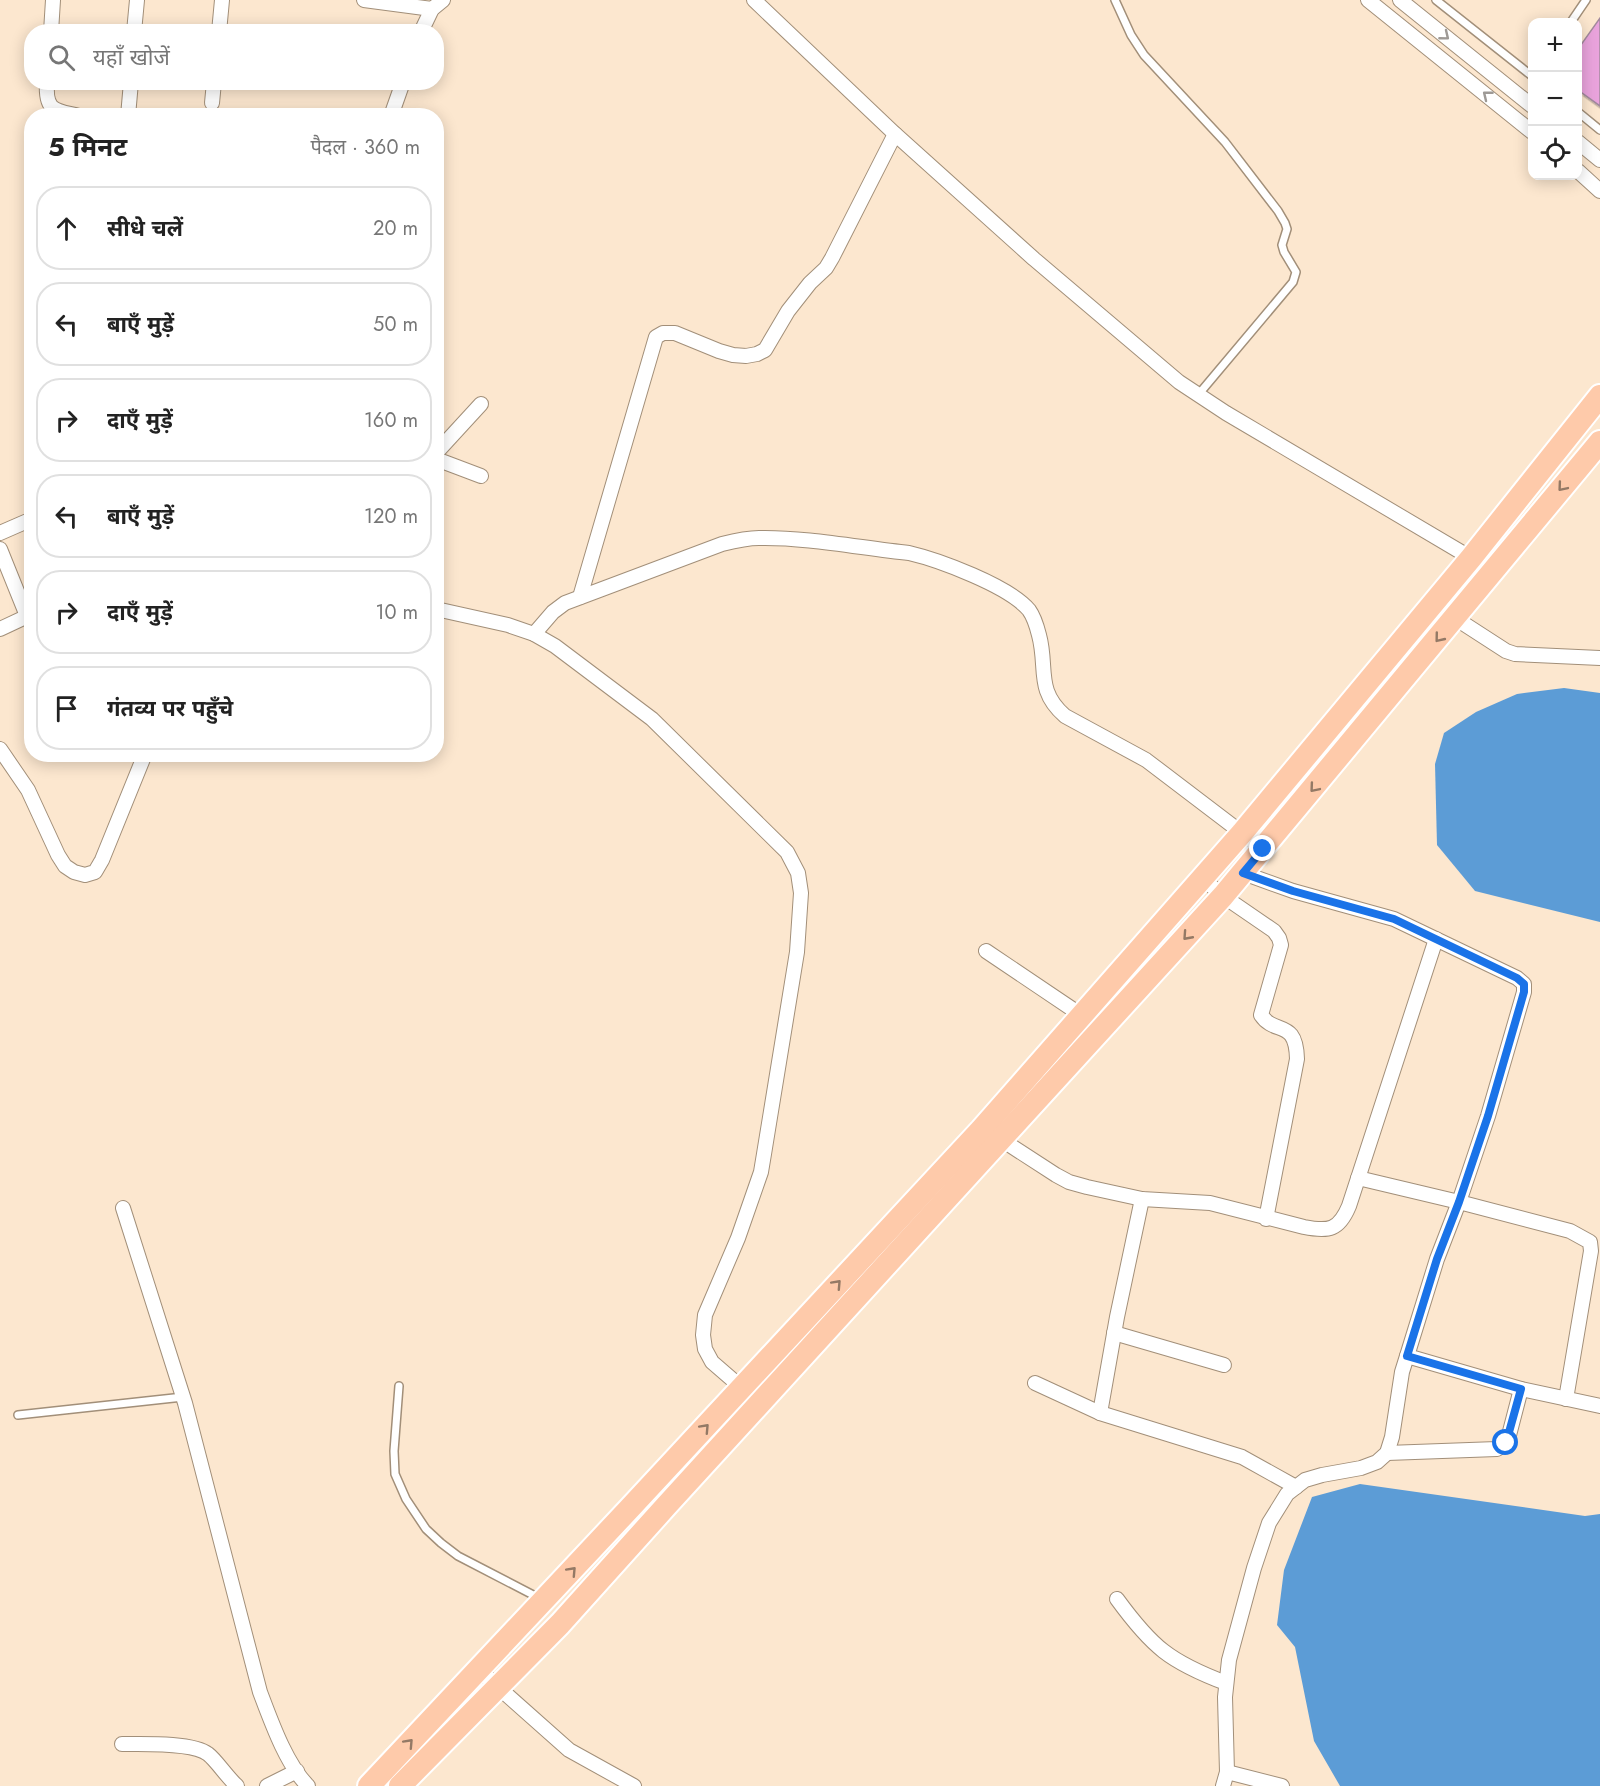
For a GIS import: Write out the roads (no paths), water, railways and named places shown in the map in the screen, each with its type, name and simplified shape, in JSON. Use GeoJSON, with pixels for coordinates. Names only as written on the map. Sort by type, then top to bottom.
{"type":"FeatureCollection","features":[{"type":"Feature","properties":{"kind":"main road"},"geometry":{"type":"LineString","coordinates":[[369,1786],[981,1130],[1242,833],[1471,558],[1600,396]]}},
{"type":"Feature","properties":{"kind":"main road"},"geometry":{"type":"LineString","coordinates":[[400,1786],[560,1624],[1223,896],[1600,442]]}},
{"type":"Feature","properties":{"kind":"main road"},"geometry":{"type":"LineString","coordinates":[[619,1520],[637,1538]]}},
{"type":"Feature","properties":{"kind":"street"},"geometry":{"type":"LineString","coordinates":[[52,24],[53,0]]}},
{"type":"Feature","properties":{"kind":"street"},"geometry":{"type":"LineString","coordinates":[[136,24],[137,0]]}},
{"type":"Feature","properties":{"kind":"street"},"geometry":{"type":"LineString","coordinates":[[220,24],[222,0]]}},
{"type":"Feature","properties":{"kind":"street"},"geometry":{"type":"LineString","coordinates":[[364,0],[432,9]]}},
{"type":"Feature","properties":{"kind":"street"},"geometry":{"type":"LineString","coordinates":[[425,24],[432,9],[443,0]]}},
{"type":"Feature","properties":{"kind":"street"},"geometry":{"type":"LineString","coordinates":[[754,0],[895,135],[1034,259],[1179,382],[1493,572]]}},
{"type":"Feature","properties":{"kind":"street"},"geometry":{"type":"LineString","coordinates":[[1368,0],[1528,128]]}},
{"type":"Feature","properties":{"kind":"street"},"geometry":{"type":"LineString","coordinates":[[1400,0],[1528,102]]}},
{"type":"Feature","properties":{"kind":"street"},"geometry":{"type":"LineString","coordinates":[[46,90],[47,102],[53,108]]}},
{"type":"Feature","properties":{"kind":"street"},"geometry":{"type":"LineString","coordinates":[[129,108],[130,90]]}},
{"type":"Feature","properties":{"kind":"street"},"geometry":{"type":"LineString","coordinates":[[212,103],[213,90]]}},
{"type":"Feature","properties":{"kind":"street"},"geometry":{"type":"LineString","coordinates":[[394,108],[400,90]]}},
{"type":"Feature","properties":{"kind":"street"},"geometry":{"type":"LineString","coordinates":[[580,597],[656,337],[663,333],[675,333],[719,351],[746,356],[765,350],[788,311],[810,283],[826,268],[895,135]]}},
{"type":"Feature","properties":{"kind":"street"},"geometry":{"type":"LineString","coordinates":[[1582,145],[1600,160]]}},
{"type":"Feature","properties":{"kind":"street"},"geometry":{"type":"LineString","coordinates":[[1582,175],[1600,191]]}},
{"type":"Feature","properties":{"kind":"street"},"geometry":{"type":"LineString","coordinates":[[444,444],[481,404]]}},
{"type":"Feature","properties":{"kind":"street"},"geometry":{"type":"LineString","coordinates":[[444,462],[481,476]]}},
{"type":"Feature","properties":{"kind":"street"},"geometry":{"type":"LineString","coordinates":[[0,534],[24,523]]}},
{"type":"Feature","properties":{"kind":"street"},"geometry":{"type":"LineString","coordinates":[[534,634],[553,612],[565,603],[722,544],[757,538],[786,538],[928,557],[1003,591],[1029,610],[1040,637],[1048,697],[1065,716],[1146,760],[1263,849]]}},
{"type":"Feature","properties":{"kind":"street"},"geometry":{"type":"LineString","coordinates":[[0,549],[24,604]]}},
{"type":"Feature","properties":{"kind":"street"},"geometry":{"type":"LineString","coordinates":[[444,611],[508,625],[534,634],[555,646],[652,719],[787,852],[798,873],[801,893],[797,952],[761,1172],[738,1238],[705,1316],[703,1335],[705,1349],[712,1362],[742,1388]]}},
{"type":"Feature","properties":{"kind":"street"},"geometry":{"type":"LineString","coordinates":[[0,629],[24,617]]}},
{"type":"Feature","properties":{"kind":"street"},"geometry":{"type":"LineString","coordinates":[[1455,618],[1506,651],[1515,654],[1600,658]]}},
{"type":"Feature","properties":{"kind":"street"},"geometry":{"type":"LineString","coordinates":[[0,749],[28,790],[65,866],[85,875],[95,872],[102,861],[142,762]]}},
{"type":"Feature","properties":{"kind":"street"},"geometry":{"type":"LineString","coordinates":[[1223,1786],[1227,1772],[1226,1683],[1229,1660],[1269,1523],[1287,1494],[1305,1480],[1361,1468],[1377,1462],[1387,1453],[1392,1437],[1402,1372],[1437,1259],[1488,1116],[1524,992],[1524,984],[1517,978],[1386,916],[1293,891],[1243,873]]}},
{"type":"Feature","properties":{"kind":"street"},"geometry":{"type":"LineString","coordinates":[[1202,878],[1223,896],[1274,931],[1281,945],[1261,1015],[1264,1020],[1284,1029],[1294,1037],[1297,1059],[1266,1219]]}},
{"type":"Feature","properties":{"kind":"street"},"geometry":{"type":"LineString","coordinates":[[1002,1140],[1069,1182],[1142,1199],[1210,1203],[1266,1219],[1320,1230],[1331,1228],[1342,1221],[1345,1216],[1436,939]]}},
{"type":"Feature","properties":{"kind":"street"},"geometry":{"type":"LineString","coordinates":[[986,951],[1081,1015]]}},
{"type":"Feature","properties":{"kind":"street"},"geometry":{"type":"LineString","coordinates":[[1358,1178],[1570,1231],[1590,1242],[1591,1251],[1566,1399]]}},
{"type":"Feature","properties":{"kind":"street"},"geometry":{"type":"LineString","coordinates":[[1100,1413],[1142,1199]]}},
{"type":"Feature","properties":{"kind":"street"},"geometry":{"type":"LineString","coordinates":[[123,1208],[183,1397],[260,1692],[273,1727],[301,1779],[308,1786]]}},
{"type":"Feature","properties":{"kind":"street"},"geometry":{"type":"LineString","coordinates":[[1114,1333],[1224,1365]]}},
{"type":"Feature","properties":{"kind":"street"},"geometry":{"type":"LineString","coordinates":[[1407,1356],[1521,1389],[1600,1406]]}},
{"type":"Feature","properties":{"kind":"street"},"geometry":{"type":"LineString","coordinates":[[1035,1383],[1100,1413],[1242,1457],[1296,1487]]}},
{"type":"Feature","properties":{"kind":"street"},"geometry":{"type":"LineString","coordinates":[[1387,1453],[1503,1447],[1521,1389]]}},
{"type":"Feature","properties":{"kind":"street"},"geometry":{"type":"LineString","coordinates":[[1117,1599],[1151,1642],[1173,1659],[1194,1671],[1226,1683]]}},
{"type":"Feature","properties":{"kind":"street"},"geometry":{"type":"LineString","coordinates":[[479,1670],[569,1750],[634,1786]]}},
{"type":"Feature","properties":{"kind":"street"},"geometry":{"type":"LineString","coordinates":[[122,1744],[180,1746],[208,1753],[237,1786]]}},
{"type":"Feature","properties":{"kind":"street"},"geometry":{"type":"LineString","coordinates":[[267,1786],[297,1771]]}},
{"type":"Feature","properties":{"kind":"street"},"geometry":{"type":"LineString","coordinates":[[1227,1772],[1282,1786]]}},
{"type":"Feature","properties":{"kind":"lane"},"geometry":{"type":"LineString","coordinates":[[1115,0],[1131,35],[1144,55],[1225,142],[1278,211],[1287,229],[1282,245],[1296,272],[1293,282],[1198,395]]}},
{"type":"Feature","properties":{"kind":"lane"},"geometry":{"type":"LineString","coordinates":[[1437,0],[1528,72]]}},
{"type":"Feature","properties":{"kind":"lane"},"geometry":{"type":"LineString","coordinates":[[1574,18],[1586,0]]}},
{"type":"Feature","properties":{"kind":"lane"},"geometry":{"type":"LineString","coordinates":[[1582,115],[1600,130]]}},
{"type":"Feature","properties":{"kind":"lane"},"geometry":{"type":"LineString","coordinates":[[399,1386],[394,1451],[395,1474],[406,1498],[421,1521],[441,1543],[458,1556],[544,1601]]}},
{"type":"Feature","properties":{"kind":"lane"},"geometry":{"type":"LineString","coordinates":[[18,1415],[183,1397]]}},
{"type":"Feature","properties":{"kind":"water"},"geometry":{"type":"Polygon","coordinates":[[[1564,688],[1600,693],[1600,922],[1475,891],[1437,845],[1435,764],[1444,733],[1476,712],[1517,694],[1564,688]]]}},
{"type":"Feature","properties":{"kind":"water"},"geometry":{"type":"Polygon","coordinates":[[[1360,1484],[1585,1516],[1600,1514],[1600,1786],[1340,1786],[1314,1741],[1295,1647],[1277,1625],[1284,1570],[1312,1497],[1360,1484]]]}}]}
